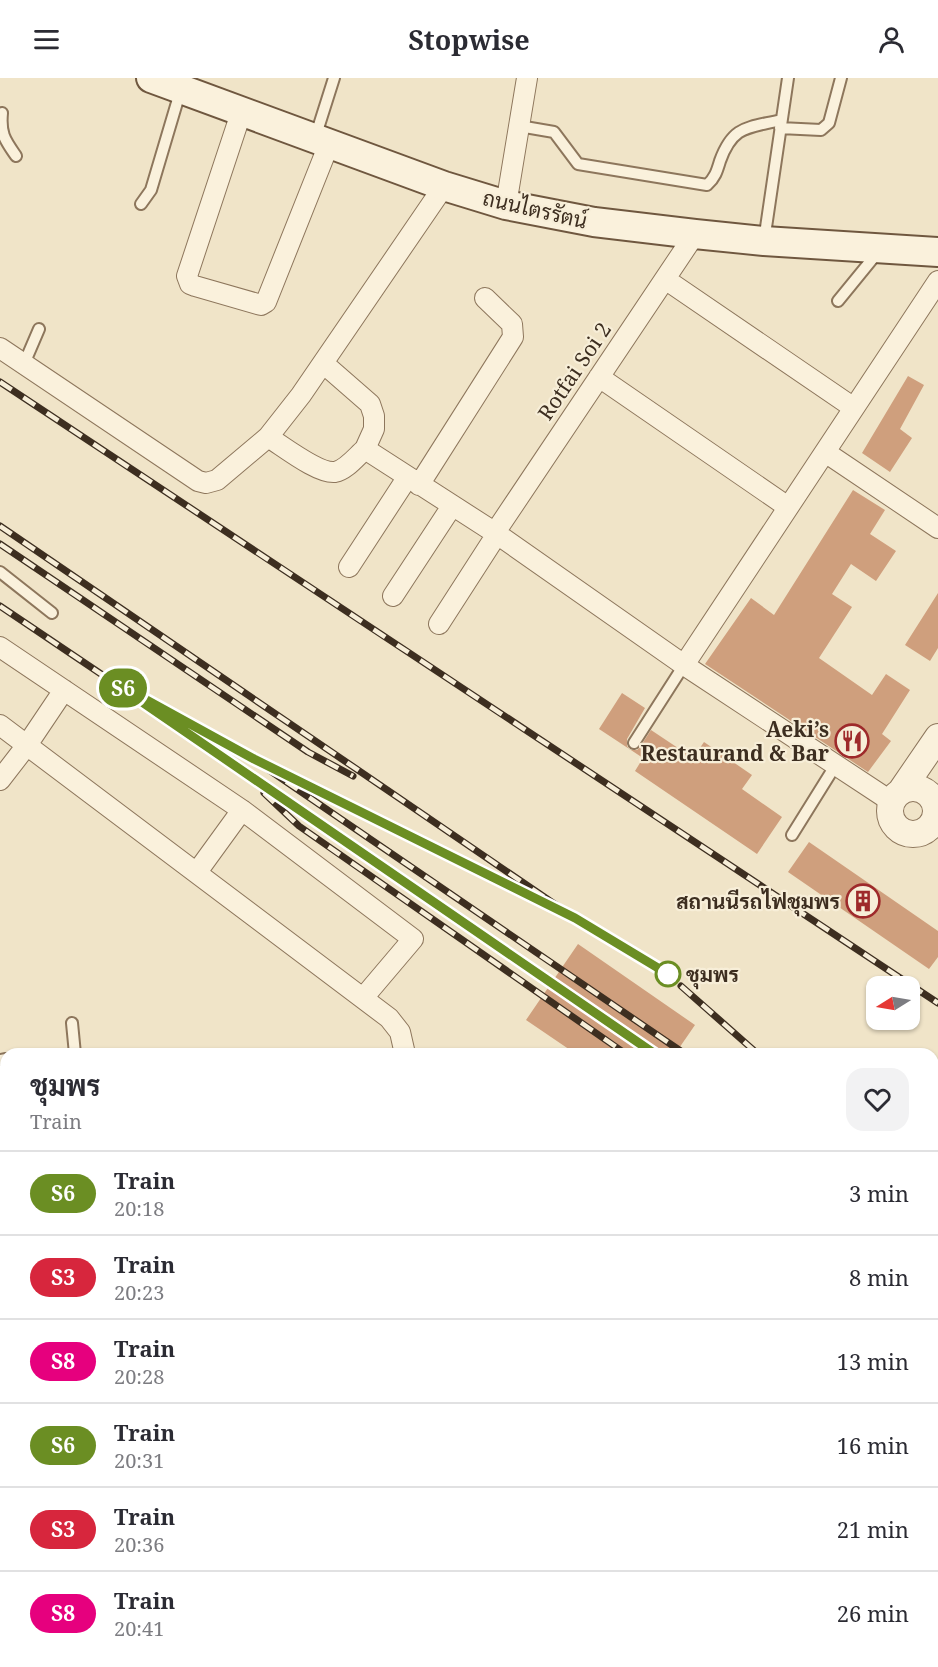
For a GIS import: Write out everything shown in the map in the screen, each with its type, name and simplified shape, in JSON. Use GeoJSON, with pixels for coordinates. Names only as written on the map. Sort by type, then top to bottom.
{"type":"FeatureCollection","features":[{"type":"Feature","properties":{"kind":"main road","name":"ถนนไตรรัตน์"},"geometry":{"type":"LineString","coordinates":[[151,78],[444,186],[506,205],[594,222],[695,234],[764,241],[938,252]]}},
{"type":"Feature","properties":{"kind":"street"},"geometry":{"type":"LineString","coordinates":[[506,205],[527,78]]}},
{"type":"Feature","properties":{"kind":"street"},"geometry":{"type":"LineString","coordinates":[[242,110],[187,276],[190,284],[195,286],[261,304],[266,302],[322,141]]}},
{"type":"Feature","properties":{"kind":"street"},"geometry":{"type":"LineString","coordinates":[[0,348],[198,481],[206,483],[217,480],[268,437],[323,363],[444,186]]}},
{"type":"Feature","properties":{"kind":"street","name":"Rotfai Soi 2"},"geometry":{"type":"LineString","coordinates":[[439,624],[495,534],[695,234]]}},
{"type":"Feature","properties":{"kind":"street"},"geometry":{"type":"LineString","coordinates":[[665,279],[854,408]]}},
{"type":"Feature","properties":{"kind":"street"},"geometry":{"type":"LineString","coordinates":[[684,665],[938,281]]}},
{"type":"Feature","properties":{"kind":"street"},"geometry":{"type":"LineString","coordinates":[[349,567],[413,481],[513,337],[512,324],[485,298]]}},
{"type":"Feature","properties":{"kind":"street"},"geometry":{"type":"LineString","coordinates":[[268,437],[323,471],[336,472],[365,450],[374,429],[374,416],[370,404],[323,363]]}},
{"type":"Feature","properties":{"kind":"street"},"geometry":{"type":"LineString","coordinates":[[599,377],[789,507]]}},
{"type":"Feature","properties":{"kind":"street"},"geometry":{"type":"LineString","coordinates":[[365,450],[495,534],[835,766],[896,796],[916,788],[923,790],[929,795],[934,822],[914,834],[900,829],[891,818],[896,796],[938,737]]}},
{"type":"Feature","properties":{"kind":"street"},"geometry":{"type":"LineString","coordinates":[[825,452],[938,528]]}},
{"type":"Feature","properties":{"kind":"street"},"geometry":{"type":"LineString","coordinates":[[393,596],[452,506]]}},
{"type":"Feature","properties":{"kind":"street"},"geometry":{"type":"LineString","coordinates":[[0,647],[242,810],[413,939],[363,998]]}},
{"type":"Feature","properties":{"kind":"street"},"geometry":{"type":"LineString","coordinates":[[0,780],[64,690]]}},
{"type":"Feature","properties":{"kind":"street"},"geometry":{"type":"LineString","coordinates":[[0,725],[389,1018],[399,1032],[403,1048]]}},
{"type":"Feature","properties":{"kind":"street"},"geometry":{"type":"LineString","coordinates":[[196,872],[242,810]]}},
{"type":"Feature","properties":{"kind":"lane"},"geometry":{"type":"LineString","coordinates":[[322,141],[334,78]]}},
{"type":"Feature","properties":{"kind":"lane"},"geometry":{"type":"LineString","coordinates":[[764,241],[788,78]]}},
{"type":"Feature","properties":{"kind":"lane"},"geometry":{"type":"LineString","coordinates":[[519,126],[554,132],[578,164],[707,185],[714,179],[726,146],[732,137],[744,129],[780,124],[820,130],[830,123],[841,78]]}},
{"type":"Feature","properties":{"kind":"lane"},"geometry":{"type":"LineString","coordinates":[[141,204],[151,190],[181,89]]}},
{"type":"Feature","properties":{"kind":"lane"},"geometry":{"type":"LineString","coordinates":[[2,113],[0,127],[3,137],[16,156]]}},
{"type":"Feature","properties":{"kind":"lane"},"geometry":{"type":"LineString","coordinates":[[838,301],[880,249]]}},
{"type":"Feature","properties":{"kind":"lane"},"geometry":{"type":"LineString","coordinates":[[24,364],[39,329]]}},
{"type":"Feature","properties":{"kind":"lane"},"geometry":{"type":"LineString","coordinates":[[0,572],[52,613]]}},
{"type":"Feature","properties":{"kind":"lane"},"geometry":{"type":"LineString","coordinates":[[634,743],[684,665]]}},
{"type":"Feature","properties":{"kind":"lane"},"geometry":{"type":"LineString","coordinates":[[792,835],[835,766]]}},
{"type":"Feature","properties":{"kind":"lane"},"geometry":{"type":"LineString","coordinates":[[72,1023],[74,1048]]}},
{"type":"Feature","properties":{"kind":"building"},"geometry":{"type":"Polygon","coordinates":[[[908,376],[924,385],[900,429],[912,438],[890,472],[862,453],[908,376]]]}},
{"type":"Feature","properties":{"kind":"building"},"geometry":{"type":"Polygon","coordinates":[[[853,490],[885,510],[870,534],[896,551],[876,581],[851,564],[832,594],[852,607],[819,658],[872,695],[886,674],[910,690],[882,734],[891,741],[868,772],[705,664],[751,598],[774,615],[853,490]]]}},
{"type":"Feature","properties":{"kind":"building"},"geometry":{"type":"Polygon","coordinates":[[[938,593],[938,648],[930,661],[905,645],[938,593]]]}},
{"type":"Feature","properties":{"kind":"building"},"geometry":{"type":"Polygon","coordinates":[[[622,693],[645,708],[627,739],[629,749],[599,729],[622,693]]]}},
{"type":"Feature","properties":{"kind":"building"},"geometry":{"type":"Polygon","coordinates":[[[651,730],[693,758],[704,742],[752,775],[742,789],[782,817],[757,854],[635,771],[643,758],[631,750],[637,750],[640,747],[651,730]]]}},
{"type":"Feature","properties":{"kind":"building","name":"สถานนีรถไฟชุมพร"},"geometry":{"type":"Polygon","coordinates":[[[809,842],[938,931],[938,957],[929,969],[788,872],[809,842]]]}},
{"type":"Feature","properties":{"kind":"building"},"geometry":{"type":"Polygon","coordinates":[[[578,944],[695,1025],[679,1048],[567,1048],[526,1020],[578,944]]]}},
{"type":"Feature","properties":{"kind":"railway"},"geometry":{"type":"LineString","coordinates":[[0,382],[938,1003]]}},
{"type":"Feature","properties":{"kind":"railway"},"geometry":{"type":"LineString","coordinates":[[0,526],[575,918]]}},
{"type":"Feature","properties":{"kind":"railway"},"geometry":{"type":"LineString","coordinates":[[0,544],[308,752],[353,776]]}},
{"type":"Feature","properties":{"kind":"railway"},"geometry":{"type":"LineString","coordinates":[[0,606],[110,680],[253,759],[676,1048]]}},
{"type":"Feature","properties":{"kind":"railway"},"geometry":{"type":"LineString","coordinates":[[177,725],[646,1048]]}},
{"type":"Feature","properties":{"kind":"railway"},"geometry":{"type":"LineString","coordinates":[[295,780],[532,897]]}},
{"type":"Feature","properties":{"kind":"railway"},"geometry":{"type":"LineString","coordinates":[[264,793],[299,826],[617,1048]]}},
{"type":"Feature","properties":{"kind":"railway"},"geometry":{"type":"LineString","coordinates":[[567,914],[668,974]]}},
{"type":"Feature","properties":{"kind":"railway"},"geometry":{"type":"LineString","coordinates":[[681,986],[751,1048]]}},
{"type":"Feature","properties":{"kind":"train","name":"S6"},"geometry":{"type":"LineString","coordinates":[[646,1048],[110,680],[254,759],[575,918],[668,974]]}},
{"type":"Feature","properties":{"kind":"place","name":"Aeki’s Restaurand & Bar"},"geometry":{"type":"Point","coordinates":[852,741]}},
{"type":"Feature","properties":{"kind":"place","name":"สถานนีรถไฟชุมพร"},"geometry":{"type":"Point","coordinates":[863,901]}},
{"type":"Feature","properties":{"kind":"place","name":"ชุมพร"},"geometry":{"type":"Point","coordinates":[668,974]}}]}
